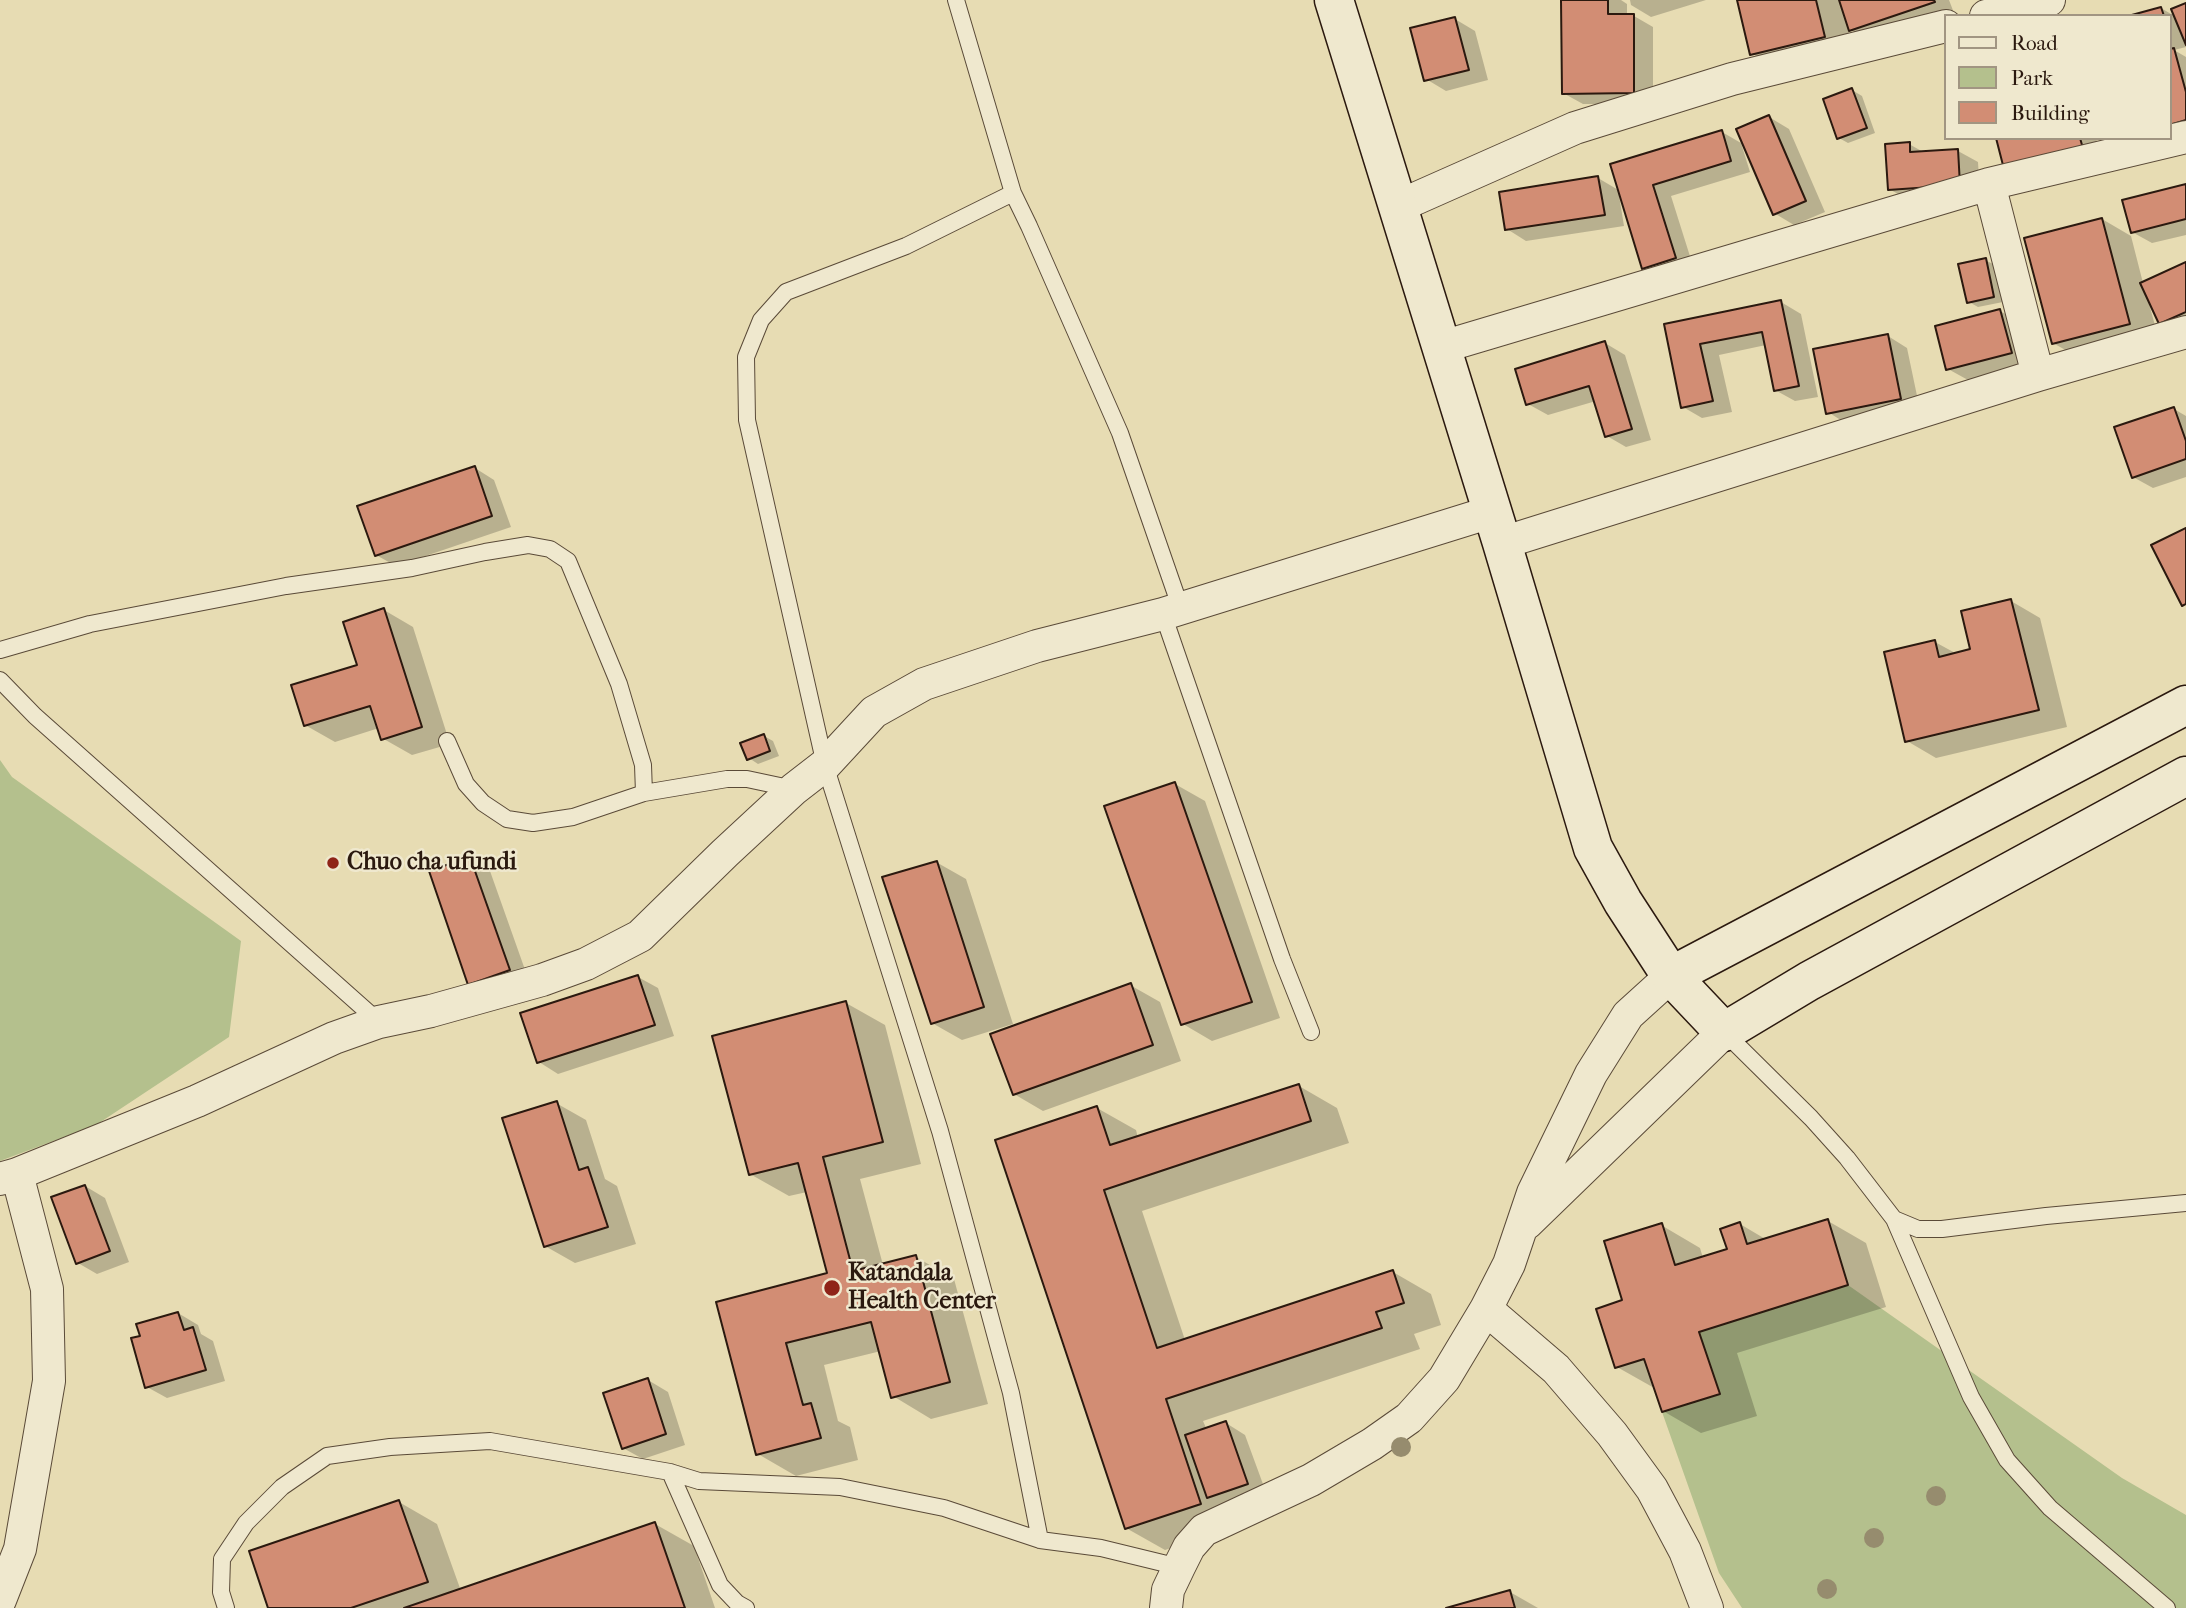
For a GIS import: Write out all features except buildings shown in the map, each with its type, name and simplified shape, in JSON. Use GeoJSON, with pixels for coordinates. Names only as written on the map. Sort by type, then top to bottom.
{"type":"FeatureCollection","features":[{"type":"Feature","properties":{"kind":"main road"},"geometry":{"type":"LineString","coordinates":[[1334,0],[1593,848],[1623,902],[1671,976],[1724,1032],[1810,981],[2186,776]]}},
{"type":"Feature","properties":{"kind":"main road"},"geometry":{"type":"LineString","coordinates":[[1671,976],[2186,705]]}},
{"type":"Feature","properties":{"kind":"street"},"geometry":{"type":"LineString","coordinates":[[1994,14],[2049,0]]}},
{"type":"Feature","properties":{"kind":"street"},"geometry":{"type":"LineString","coordinates":[[1399,206],[1576,128],[1732,79],[1944,26]]}},
{"type":"Feature","properties":{"kind":"street"},"geometry":{"type":"LineString","coordinates":[[1442,347],[1989,184],[2186,137]]}},
{"type":"Feature","properties":{"kind":"street"},"geometry":{"type":"LineString","coordinates":[[1989,184],[2038,374]]}},
{"type":"Feature","properties":{"kind":"street"},"geometry":{"type":"LineString","coordinates":[[0,1600],[20,1549],[49,1381],[47,1289],[9,1177],[197,1101],[334,1038],[379,1022],[431,1011],[542,980],[586,964],[640,936],[724,853],[794,789],[825,765],[874,712],[924,684],[1037,646],[1496,528],[2186,332]]}},
{"type":"Feature","properties":{"kind":"street"},"geometry":{"type":"LineString","coordinates":[[1166,1608],[1168,1590],[1179,1567],[1189,1547],[1204,1530],[1311,1480],[1372,1444],[1409,1418],[1444,1379],[1486,1309],[1509,1264],[1539,1181],[1591,1074],[1628,1015],[1671,976]]}},
{"type":"Feature","properties":{"kind":"street"},"geometry":{"type":"LineString","coordinates":[[1521,1229],[1724,1032]]}},
{"type":"Feature","properties":{"kind":"street"},"geometry":{"type":"LineString","coordinates":[[1486,1309],[1556,1369],[1612,1434],[1652,1489],[1685,1551],[1707,1608]]}},
{"type":"Feature","properties":{"kind":"lane"},"geometry":{"type":"LineString","coordinates":[[956,0],[1013,193],[1120,433],[1172,611],[1282,959],[1311,1032]]}},
{"type":"Feature","properties":{"kind":"lane"},"geometry":{"type":"LineString","coordinates":[[1013,193],[906,246],[786,292],[761,320],[746,357],[747,420],[825,765],[940,1131],[1011,1393],[1040,1540]]}},
{"type":"Feature","properties":{"kind":"lane"},"geometry":{"type":"LineString","coordinates":[[0,650],[90,624],[286,586],[412,568],[528,545],[550,549],[568,561],[619,684],[643,765],[645,793]]}},
{"type":"Feature","properties":{"kind":"lane"},"geometry":{"type":"LineString","coordinates":[[0,680],[35,716],[379,1022]]}},
{"type":"Feature","properties":{"kind":"lane"},"geometry":{"type":"LineString","coordinates":[[447,741],[466,784],[484,803],[507,819],[533,823],[573,817],[645,793],[727,779],[747,779],[794,789]]}},
{"type":"Feature","properties":{"kind":"lane"},"geometry":{"type":"LineString","coordinates":[[1724,1032],[1811,1118],[1847,1158],[1894,1219],[1971,1397],[2007,1460],[2050,1508],[2167,1608]]}},
{"type":"Feature","properties":{"kind":"lane"},"geometry":{"type":"LineString","coordinates":[[1894,1219],[1918,1228],[1942,1230],[2046,1216],[2186,1203]]}},
{"type":"Feature","properties":{"kind":"lane"},"geometry":{"type":"LineString","coordinates":[[226,1608],[222,1592],[222,1559],[246,1523],[282,1487],[327,1456],[390,1447],[491,1441],[670,1472],[699,1482],[840,1488],[944,1508],[1040,1540],[1101,1548],[1179,1567]]}},
{"type":"Feature","properties":{"kind":"lane"},"geometry":{"type":"LineString","coordinates":[[670,1472],[720,1585],[737,1603],[746,1608]]}},
{"type":"Feature","properties":{"kind":"green space"},"geometry":{"type":"Polygon","coordinates":[[[0,760],[12,777],[241,941],[229,1037],[96,1125],[0,1161],[0,760]]]}},
{"type":"Feature","properties":{"kind":"green space"},"geometry":{"type":"Polygon","coordinates":[[[1848,1285],[2122,1478],[2186,1515],[2186,1608],[1742,1608],[1719,1573],[1662,1412],[1719,1394],[1699,1332],[1848,1285]]]}},
{"type":"Feature","properties":{"kind":"place","name":"Chuo cha ufundi"},"geometry":{"type":"Point","coordinates":[333,863]}},
{"type":"Feature","properties":{"kind":"place","name":"Katandala Health Center"},"geometry":{"type":"Point","coordinates":[832,1288]}}]}
